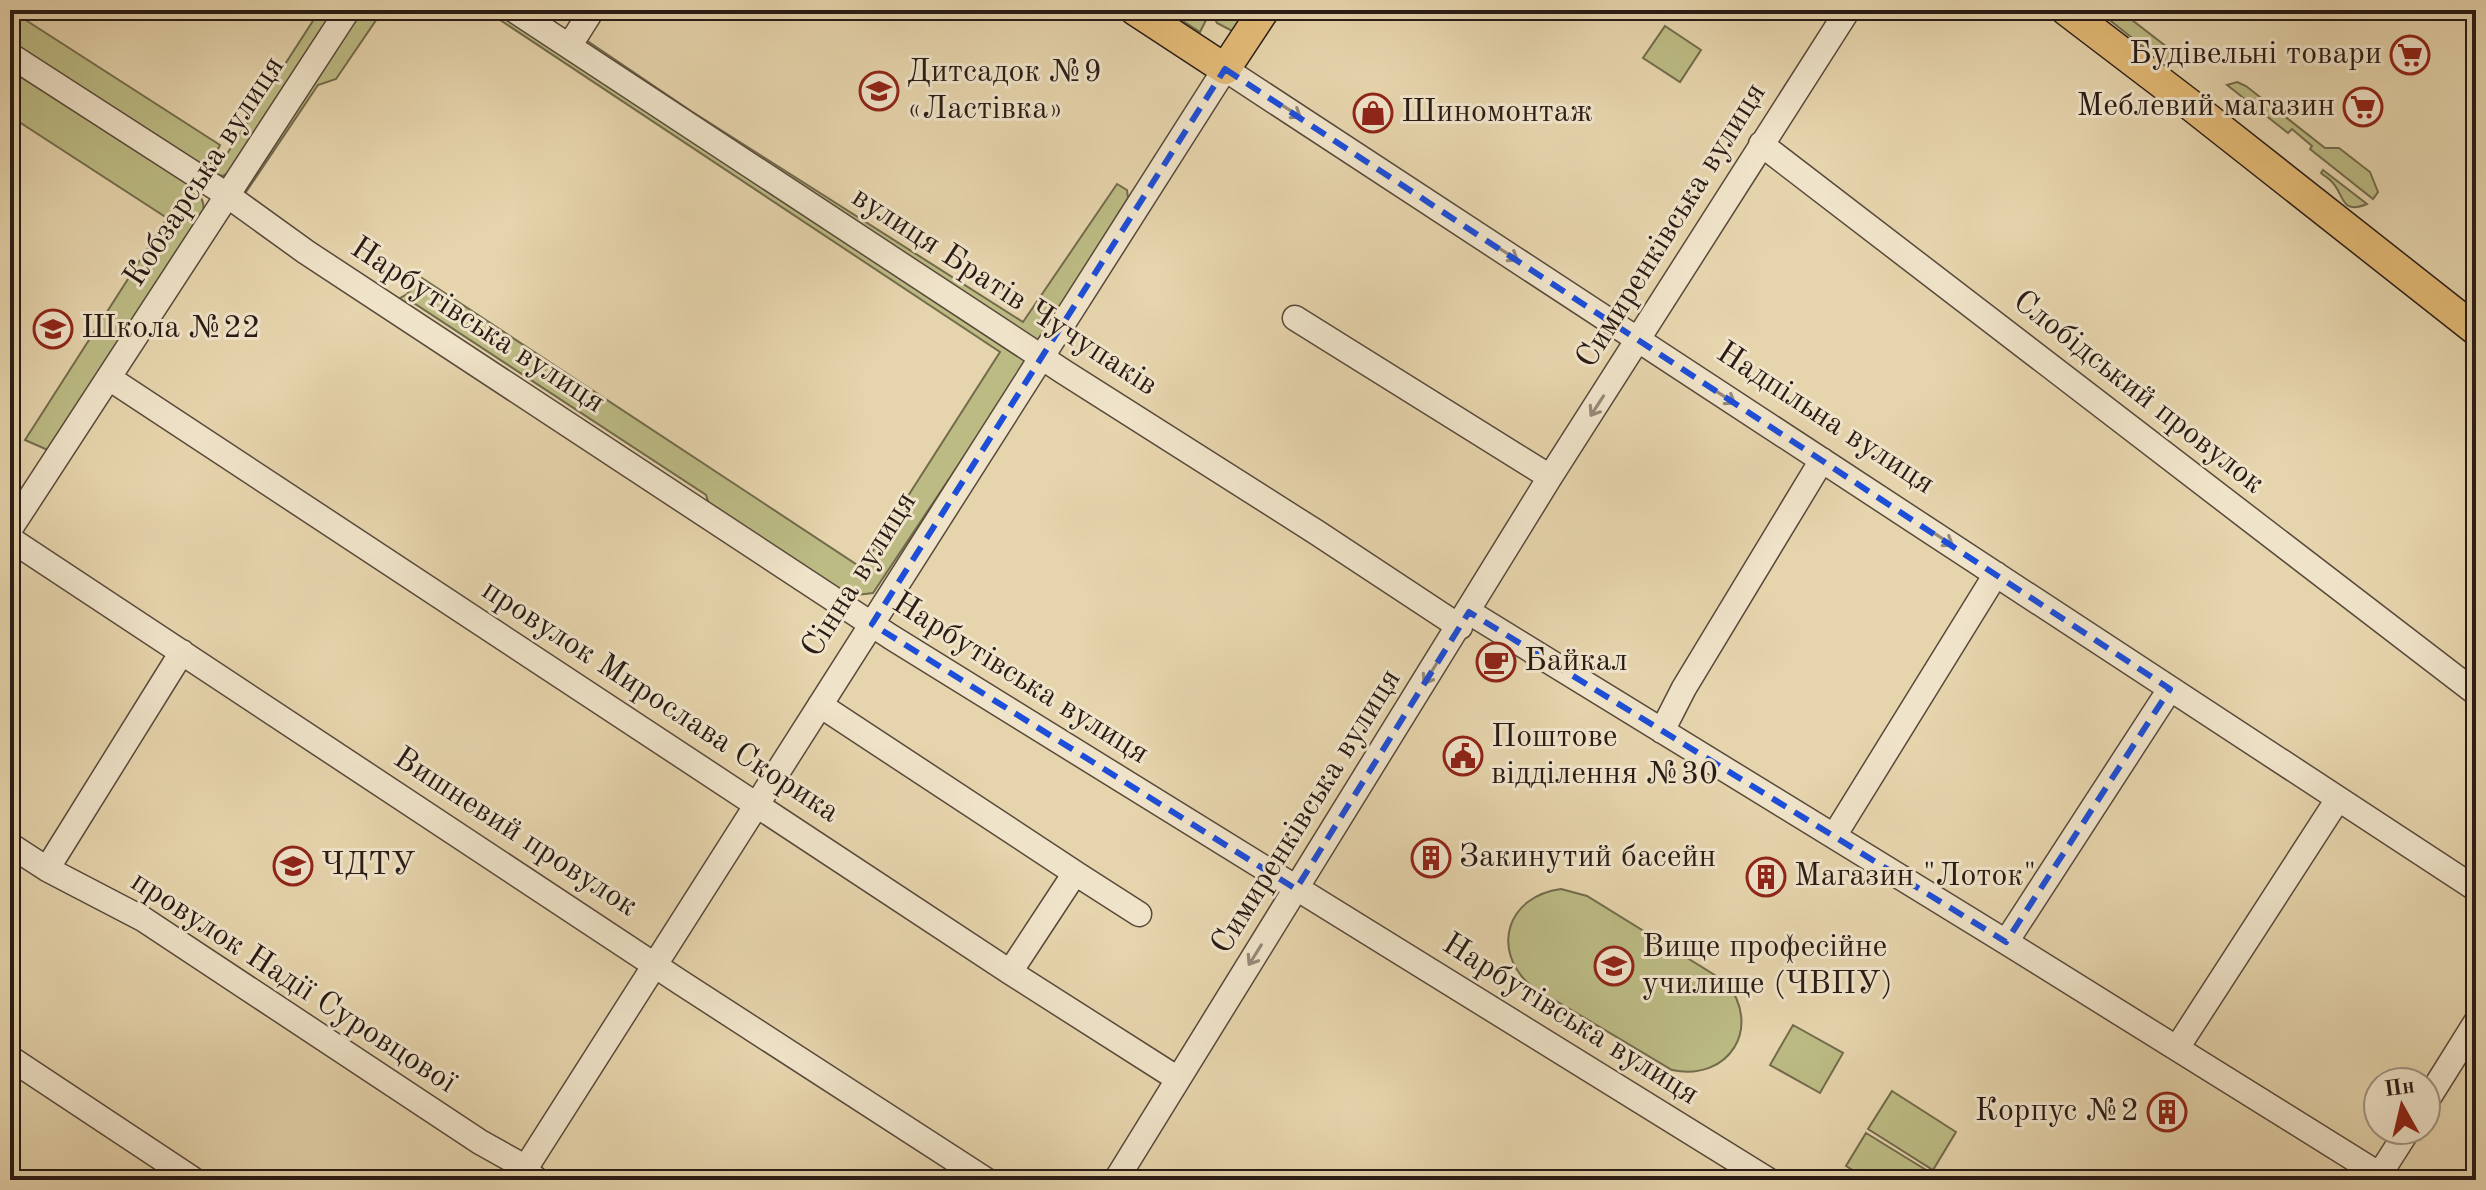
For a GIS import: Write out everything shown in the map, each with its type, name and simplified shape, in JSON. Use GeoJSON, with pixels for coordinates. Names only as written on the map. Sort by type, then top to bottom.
{"type":"FeatureCollection","features":[{"type":"Feature","properties":{"kind":"main road","name":"Надпільна вулиця"},"geometry":{"type":"LineString","coordinates":[[1135,10],[1225,69]]}},
{"type":"Feature","properties":{"kind":"main road","name":"Сінна вулиця"},"geometry":{"type":"LineString","coordinates":[[1225,69],[1264,10]]}},
{"type":"Feature","properties":{"kind":"main road"},"geometry":{"type":"LineString","coordinates":[[2066,10],[2476,330]]}},
{"type":"Feature","properties":{"kind":"street","name":"Кобзарська вулиця"},"geometry":{"type":"LineString","coordinates":[[10,529],[348,10]]}},
{"type":"Feature","properties":{"kind":"street","name":"вулиця Братів Чучупаків"},"geometry":{"type":"LineString","coordinates":[[514,10],[1042,356],[1464,620],[1662,731],[1834,836],[2177,1048],[2378,1177]]}},
{"type":"Feature","properties":{"kind":"street"},"geometry":{"type":"LineString","coordinates":[[570,45],[592,10]]}},
{"type":"Feature","properties":{"kind":"street","name":"Симиренківська вулиця"},"geometry":{"type":"LineString","coordinates":[[1116,1180],[1550,477],[1848,10]]}},
{"type":"Feature","properties":{"kind":"street","name":"Нарбутівська вулиця"},"geometry":{"type":"LineString","coordinates":[[10,55],[227,195],[319,261],[872,624],[1768,1180]]}},
{"type":"Feature","properties":{"kind":"street","name":"Надпільна вулиця"},"geometry":{"type":"LineString","coordinates":[[1225,69],[2476,889]]}},
{"type":"Feature","properties":{"kind":"street","name":"Сінна вулиця"},"geometry":{"type":"LineString","coordinates":[[527,1176],[655,965],[1225,69]]}},
{"type":"Feature","properties":{"kind":"street","name":"Слобідський провулок"},"geometry":{"type":"LineString","coordinates":[[1761,144],[2476,693]]}},
{"type":"Feature","properties":{"kind":"street"},"geometry":{"type":"LineString","coordinates":[[1295,318],[1550,477]]}},
{"type":"Feature","properties":{"kind":"street","name":"провулок Мирослава Скорика"},"geometry":{"type":"LineString","coordinates":[[109,378],[1010,972],[1178,1079]]}},
{"type":"Feature","properties":{"kind":"street"},"geometry":{"type":"LineString","coordinates":[[1662,731],[1684,688],[1822,460]]}},
{"type":"Feature","properties":{"kind":"street","name":"Вишневий провулок"},"geometry":{"type":"LineString","coordinates":[[10,539],[986,1180]]}},
{"type":"Feature","properties":{"kind":"street"},"geometry":{"type":"LineString","coordinates":[[1834,836],[1996,574]]}},
{"type":"Feature","properties":{"kind":"street"},"geometry":{"type":"LineString","coordinates":[[47,869],[182,652]]}},
{"type":"Feature","properties":{"kind":"street"},"geometry":{"type":"LineString","coordinates":[[2006,942],[2170,689]]}},
{"type":"Feature","properties":{"kind":"street"},"geometry":{"type":"LineString","coordinates":[[820,705],[1139,914]]}},
{"type":"Feature","properties":{"kind":"street"},"geometry":{"type":"LineString","coordinates":[[2177,1048],[2338,799]]}},
{"type":"Feature","properties":{"kind":"street","name":"провулок Надії Суровцової"},"geometry":{"type":"LineString","coordinates":[[10,845],[47,869],[143,919],[527,1176]]}},
{"type":"Feature","properties":{"kind":"street"},"geometry":{"type":"LineString","coordinates":[[1010,972],[1075,873]]}},
{"type":"Feature","properties":{"kind":"street"},"geometry":{"type":"LineString","coordinates":[[2442,1076],[2476,1022]]}},
{"type":"Feature","properties":{"kind":"street"},"geometry":{"type":"LineString","coordinates":[[10,1058],[194,1180]]}},
{"type":"Feature","properties":{"kind":"street"},"geometry":{"type":"LineString","coordinates":[[2378,1177],[2398,1146]]}},
{"type":"Feature","properties":{"kind":"highlighted area"},"geometry":{"type":"Polygon","coordinates":[[[1225,69],[2170,689],[2006,942],[1469,612],[1296,889],[872,624],[1225,69]]]}},
{"type":"Feature","properties":{"kind":"shaded area"},"geometry":{"type":"Polygon","coordinates":[[[10,10],[220,145],[211,163],[197,167],[10,46],[10,10]]]}},
{"type":"Feature","properties":{"kind":"shaded area"},"geometry":{"type":"Polygon","coordinates":[[[320,10],[336,10],[229,172],[223,176],[211,173],[225,157],[320,10]]]}},
{"type":"Feature","properties":{"kind":"shaded area"},"geometry":{"type":"Polygon","coordinates":[[[356,10],[383,10],[336,79],[318,85],[246,192],[243,187],[356,10]]]}},
{"type":"Feature","properties":{"kind":"shaded area"},"geometry":{"type":"Polygon","coordinates":[[[485,10],[497,10],[1023,355],[1025,365],[873,593],[848,596],[710,508],[706,495],[409,300],[402,303],[397,300],[422,278],[862,568],[1000,352],[485,10]]]}},
{"type":"Feature","properties":{"kind":"shaded area"},"geometry":{"type":"Polygon","coordinates":[[[1166,10],[1248,10],[1234,32],[1217,23],[1214,17],[1207,18],[1200,32],[1166,10]]]}},
{"type":"Feature","properties":{"kind":"shaded area"},"geometry":{"type":"Polygon","coordinates":[[[2097,10],[2119,10],[2189,64],[2171,64],[2097,10]]]}},
{"type":"Feature","properties":{"kind":"shaded area"},"geometry":{"type":"Polygon","coordinates":[[[1665,26],[1701,50],[1680,82],[1643,58],[1665,26]]]}},
{"type":"Feature","properties":{"kind":"shaded area"},"geometry":{"type":"Polygon","coordinates":[[[586,40],[691,111],[1023,322],[1117,184],[1127,190],[1128,198],[1041,339],[1031,342],[581,49],[586,40]]]}},
{"type":"Feature","properties":{"kind":"shaded area"},"geometry":{"type":"Polygon","coordinates":[[[10,70],[191,186],[201,197],[204,209],[202,220],[50,451],[25,440],[167,218],[10,116],[10,70]]]}},
{"type":"Feature","properties":{"kind":"shaded area"},"geometry":{"type":"Polygon","coordinates":[[[2237,82],[2325,148],[2339,148],[2370,172],[2378,192],[2373,199],[2310,149],[2312,146],[2292,129],[2288,133],[2227,85],[2237,82]]]}},
{"type":"Feature","properties":{"kind":"shaded area"},"geometry":{"type":"Polygon","coordinates":[[[2323,170],[2367,204],[2358,207],[2347,205],[2332,182],[2321,173],[2323,170]]]}},
{"type":"Feature","properties":{"kind":"shaded area"},"geometry":{"type":"Polygon","coordinates":[[[1561,889],[1587,896],[1726,982],[1737,999],[1741,1016],[1740,1033],[1724,1059],[1710,1068],[1692,1072],[1672,1070],[1531,986],[1518,972],[1511,957],[1508,941],[1510,927],[1517,913],[1528,902],[1561,889]]]}},
{"type":"Feature","properties":{"kind":"shaded area"},"geometry":{"type":"Polygon","coordinates":[[[1793,1025],[1843,1053],[1820,1093],[1770,1065],[1793,1025]]]}},
{"type":"Feature","properties":{"kind":"shaded area"},"geometry":{"type":"Polygon","coordinates":[[[1892,1091],[1956,1132],[1933,1170],[1868,1129],[1892,1091]]]}},
{"type":"Feature","properties":{"kind":"shaded area"},"geometry":{"type":"Polygon","coordinates":[[[1866,1133],[1931,1173],[1926,1180],[1869,1180],[1846,1166],[1866,1133]]]}},
{"type":"Feature","properties":{"kind":"place","name":"Будівельні товари"},"geometry":{"type":"Point","coordinates":[2410,55]}},
{"type":"Feature","properties":{"kind":"place","name":"Дитсадок №9 «Ластівка»"},"geometry":{"type":"Point","coordinates":[879,91]}},
{"type":"Feature","properties":{"kind":"place","name":"Меблевий магазин"},"geometry":{"type":"Point","coordinates":[2363,107]}},
{"type":"Feature","properties":{"kind":"place","name":"Шиномонтаж"},"geometry":{"type":"Point","coordinates":[1373,113]}},
{"type":"Feature","properties":{"kind":"place","name":"Школа №22"},"geometry":{"type":"Point","coordinates":[53,329]}},
{"type":"Feature","properties":{"kind":"place","name":"Байкал"},"geometry":{"type":"Point","coordinates":[1496,662]}},
{"type":"Feature","properties":{"kind":"place","name":"Поштове відділення №30"},"geometry":{"type":"Point","coordinates":[1463,756]}},
{"type":"Feature","properties":{"kind":"place","name":"Закинутий басейн"},"geometry":{"type":"Point","coordinates":[1431,858]}},
{"type":"Feature","properties":{"kind":"place","name":"ЧДТУ"},"geometry":{"type":"Point","coordinates":[293,866]}},
{"type":"Feature","properties":{"kind":"place","name":"Магазин \"Лоток\""},"geometry":{"type":"Point","coordinates":[1766,877]}},
{"type":"Feature","properties":{"kind":"place","name":"Вище професійне училище (ЧВПУ)"},"geometry":{"type":"Point","coordinates":[1614,966]}},
{"type":"Feature","properties":{"kind":"place","name":"Корпус №2"},"geometry":{"type":"Point","coordinates":[2167,1112]}}]}
